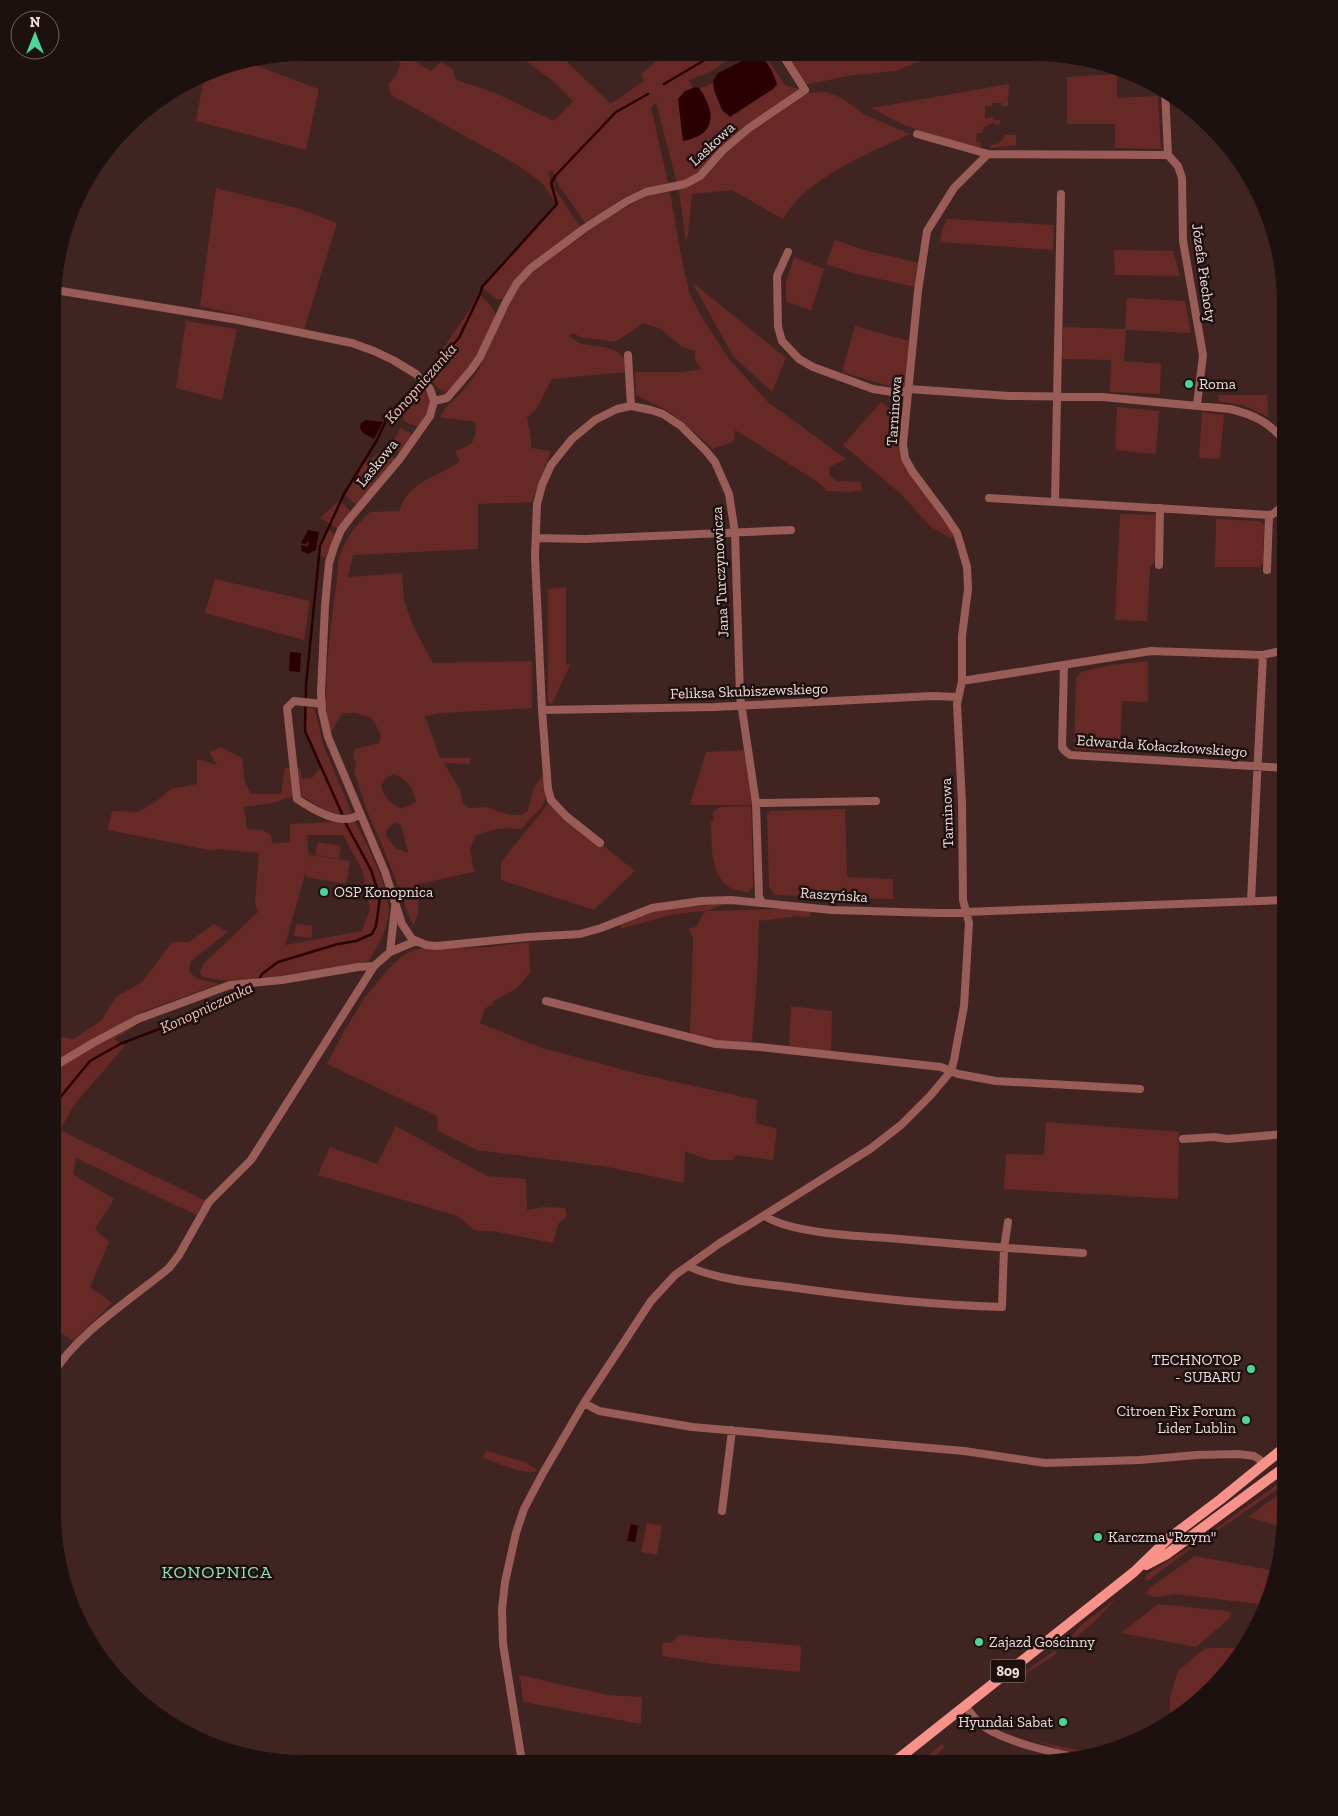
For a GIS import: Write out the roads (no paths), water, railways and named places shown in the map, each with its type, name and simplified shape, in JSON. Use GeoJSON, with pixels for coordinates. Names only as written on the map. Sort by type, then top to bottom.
{"type":"FeatureCollection","features":[{"type":"Feature","properties":{"kind":"main road","name":"809"},"geometry":{"type":"LineString","coordinates":[[903,1755],[1134,1572],[1168,1539],[1277,1453]]}},
{"type":"Feature","properties":{"kind":"main road","name":"809"},"geometry":{"type":"LineString","coordinates":[[1134,1572],[1167,1554],[1277,1473]]}},
{"type":"Feature","properties":{"kind":"street","name":"Laskowa"},"geometry":{"type":"LineString","coordinates":[[416,941],[405,930],[385,872],[328,737],[323,717],[324,616],[329,563],[341,530],[413,441],[432,413],[434,401],[447,398],[471,370],[480,357],[517,283],[531,268],[585,228],[627,201],[646,192],[685,184],[700,176],[722,151],[749,128],[805,90],[786,61]]}},
{"type":"Feature","properties":{"kind":"street","name":"Józefa Piechoty"},"geometry":{"type":"LineString","coordinates":[[1165,100],[1168,155],[1178,166],[1182,178],[1183,241],[1203,355],[1197,404]]}},
{"type":"Feature","properties":{"kind":"street"},"geometry":{"type":"LineString","coordinates":[[917,134],[988,154],[1168,155]]}},
{"type":"Feature","properties":{"kind":"street","name":"Tarninowa"},"geometry":{"type":"LineString","coordinates":[[951,1071],[964,1006],[969,922],[963,900],[962,803],[957,704],[962,681],[962,636],[968,589],[968,567],[957,533],[912,471],[905,458],[903,444],[918,291],[927,231],[954,188],[988,154]]}},
{"type":"Feature","properties":{"kind":"street"},"geometry":{"type":"LineString","coordinates":[[1055,502],[1061,194]]}},
{"type":"Feature","properties":{"kind":"street"},"geometry":{"type":"LineString","coordinates":[[788,252],[777,276],[778,327],[782,341],[799,360],[813,367],[873,389],[899,393],[908,389],[1009,396],[1102,397],[1230,408],[1249,413],[1263,421],[1277,434]]}},
{"type":"Feature","properties":{"kind":"street"},"geometry":{"type":"LineString","coordinates":[[62,291],[238,320],[340,340],[380,353],[416,374],[430,389],[434,401]]}},
{"type":"Feature","properties":{"kind":"street"},"geometry":{"type":"LineString","coordinates":[[600,842],[566,816],[551,800],[548,789],[535,565],[537,504],[542,484],[551,465],[572,439],[595,420],[617,409],[631,406],[628,355]]}},
{"type":"Feature","properties":{"kind":"street","name":"Jana Turczynowicza"},"geometry":{"type":"LineString","coordinates":[[631,406],[663,414],[682,426],[715,462],[729,494],[735,534],[740,706],[756,803],[759,897],[762,902]]}},
{"type":"Feature","properties":{"kind":"street"},"geometry":{"type":"LineString","coordinates":[[989,498],[1269,515],[1277,511]]}},
{"type":"Feature","properties":{"kind":"street"},"geometry":{"type":"LineString","coordinates":[[1159,565],[1160,508]]}},
{"type":"Feature","properties":{"kind":"street"},"geometry":{"type":"LineString","coordinates":[[1267,570],[1269,515]]}},
{"type":"Feature","properties":{"kind":"street"},"geometry":{"type":"LineString","coordinates":[[536,538],[585,539],[674,534],[735,534],[791,530]]}},
{"type":"Feature","properties":{"kind":"street"},"geometry":{"type":"LineString","coordinates":[[962,681],[1151,651],[1263,655],[1277,652]]}},
{"type":"Feature","properties":{"kind":"street"},"geometry":{"type":"LineString","coordinates":[[1252,901],[1263,655]]}},
{"type":"Feature","properties":{"kind":"street","name":"Edwarda Kołaczkowskiego"},"geometry":{"type":"LineString","coordinates":[[1064,665],[1062,747],[1070,755],[1277,767]]}},
{"type":"Feature","properties":{"kind":"street","name":"Feliksa Skubiszewskiego"},"geometry":{"type":"LineString","coordinates":[[542,710],[740,706],[933,696],[958,697]]}},
{"type":"Feature","properties":{"kind":"street"},"geometry":{"type":"LineString","coordinates":[[322,704],[294,701],[287,708],[297,799],[315,811],[340,819],[360,814]]}},
{"type":"Feature","properties":{"kind":"street"},"geometry":{"type":"LineString","coordinates":[[756,803],[876,801]]}},
{"type":"Feature","properties":{"kind":"street","name":"Raszyńska"},"geometry":{"type":"LineString","coordinates":[[416,941],[437,946],[580,934],[652,908],[701,901],[762,902],[832,910],[967,913],[1277,900]]}},
{"type":"Feature","properties":{"kind":"street","name":"Laskowa"},"geometry":{"type":"LineString","coordinates":[[390,952],[395,905]]}},
{"type":"Feature","properties":{"kind":"street"},"geometry":{"type":"LineString","coordinates":[[61,1362],[90,1332],[169,1268],[179,1256],[209,1202],[251,1160],[374,966],[390,952],[416,941]]}},
{"type":"Feature","properties":{"kind":"street"},"geometry":{"type":"LineString","coordinates":[[61,1060],[138,1019],[230,985],[374,966]]}},
{"type":"Feature","properties":{"kind":"street"},"geometry":{"type":"LineString","coordinates":[[546,1001],[716,1044],[941,1067],[965,1075],[996,1081],[1140,1089]]}},
{"type":"Feature","properties":{"kind":"street"},"geometry":{"type":"LineString","coordinates":[[521,1755],[503,1644],[502,1610],[505,1582],[524,1509],[584,1403],[651,1300],[675,1275],[720,1243],[870,1149],[901,1125],[930,1096],[951,1071]]}},
{"type":"Feature","properties":{"kind":"street"},"geometry":{"type":"LineString","coordinates":[[1182,1139],[1214,1137],[1227,1139],[1277,1135]]}},
{"type":"Feature","properties":{"kind":"street"},"geometry":{"type":"LineString","coordinates":[[765,1216],[772,1221],[783,1224],[845,1235],[1082,1253]]}},
{"type":"Feature","properties":{"kind":"street"},"geometry":{"type":"LineString","coordinates":[[688,1266],[700,1272],[756,1283],[813,1291],[1002,1307],[1004,1248],[1008,1222]]}},
{"type":"Feature","properties":{"kind":"street"},"geometry":{"type":"LineString","coordinates":[[584,1403],[599,1411],[692,1427],[964,1451],[1045,1463],[1238,1454],[1254,1456],[1265,1463]]}},
{"type":"Feature","properties":{"kind":"street"},"geometry":{"type":"LineString","coordinates":[[722,1511],[732,1430]]}},
{"type":"Feature","properties":{"kind":"street"},"geometry":{"type":"LineString","coordinates":[[965,1706],[984,1727],[1048,1754]]}},
{"type":"Feature","properties":{"kind":"waterway","name":"Konopniczanka"},"geometry":{"type":"LineString","coordinates":[[664,84],[703,61]]}},
{"type":"Feature","properties":{"kind":"waterway","name":"Konopniczanka"},"geometry":{"type":"LineString","coordinates":[[343,816],[305,731],[306,685],[320,546],[344,494],[377,440],[389,414],[459,338],[482,287],[557,204],[551,183],[556,175],[616,112],[648,94]]}},
{"type":"Feature","properties":{"kind":"waterway","name":"Konopniczanka"},"geometry":{"type":"LineString","coordinates":[[259,980],[262,974],[278,962],[338,944],[356,941],[372,934],[376,926],[380,898],[371,870],[345,822]]}},
{"type":"Feature","properties":{"kind":"waterway","name":"Konopniczanka"},"geometry":{"type":"LineString","coordinates":[[61,1096],[90,1061],[120,1044],[193,1016],[254,986]]}},
{"type":"Feature","properties":{"kind":"place","name":"Roma"},"geometry":{"type":"Point","coordinates":[1189,384]}},
{"type":"Feature","properties":{"kind":"place","name":"OSP Konopnica"},"geometry":{"type":"Point","coordinates":[324,892]}},
{"type":"Feature","properties":{"kind":"place","name":"TECHNOTOP - SUBARU"},"geometry":{"type":"Point","coordinates":[1251,1369]}},
{"type":"Feature","properties":{"kind":"place","name":"Citroen Fix Forum Lider Lublin"},"geometry":{"type":"Point","coordinates":[1246,1420]}},
{"type":"Feature","properties":{"kind":"place","name":"Karczma \"Rzym\""},"geometry":{"type":"Point","coordinates":[1098,1537]}},
{"type":"Feature","properties":{"kind":"place","name":"Zajazd Gościnny"},"geometry":{"type":"Point","coordinates":[979,1642]}},
{"type":"Feature","properties":{"kind":"place","name":"Hyundai Sabat"},"geometry":{"type":"Point","coordinates":[1063,1722]}},
{"type":"Feature","properties":{"kind":"district","name":"KONOPNICA"},"geometry":{"type":"Point","coordinates":[217,1572]}}]}
